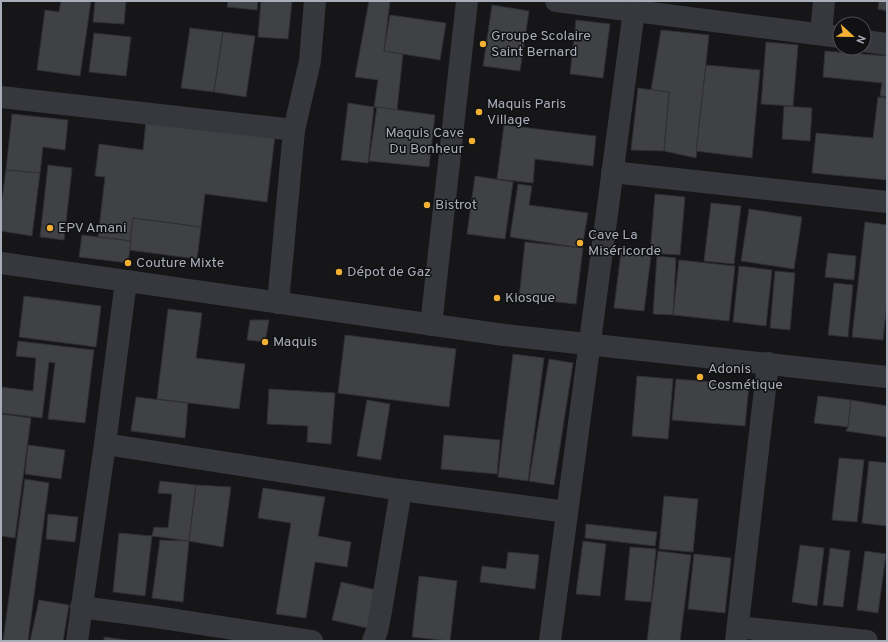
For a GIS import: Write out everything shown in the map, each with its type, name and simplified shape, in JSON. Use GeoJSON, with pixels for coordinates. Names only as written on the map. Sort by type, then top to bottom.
{"type":"FeatureCollection","features":[{"type":"Feature","properties":{"kind":"street"},"geometry":{"type":"LineString","coordinates":[[278,303],[294,130],[310,61],[314,1]]}},
{"type":"Feature","properties":{"kind":"street"},"geometry":{"type":"LineString","coordinates":[[431,325],[467,1]]}},
{"type":"Feature","properties":{"kind":"street"},"geometry":{"type":"LineString","coordinates":[[556,1],[831,36],[824,1]]}},
{"type":"Feature","properties":{"kind":"street"},"geometry":{"type":"LineString","coordinates":[[550,641],[634,11]]}},
{"type":"Feature","properties":{"kind":"street"},"geometry":{"type":"LineString","coordinates":[[872,42],[887,44]]}},
{"type":"Feature","properties":{"kind":"street"},"geometry":{"type":"LineString","coordinates":[[1,98],[294,130]]}},
{"type":"Feature","properties":{"kind":"street"},"geometry":{"type":"LineString","coordinates":[[612,172],[887,202]]}},
{"type":"Feature","properties":{"kind":"street"},"geometry":{"type":"LineString","coordinates":[[1,262],[431,325],[589,345],[768,363],[887,377]]}},
{"type":"Feature","properties":{"kind":"street"},"geometry":{"type":"LineString","coordinates":[[77,641],[106,444],[126,281]]}},
{"type":"Feature","properties":{"kind":"street"},"geometry":{"type":"LineString","coordinates":[[768,363],[737,634],[867,641]]}},
{"type":"Feature","properties":{"kind":"street"},"geometry":{"type":"LineString","coordinates":[[106,444],[401,490],[567,512]]}},
{"type":"Feature","properties":{"kind":"street"},"geometry":{"type":"LineString","coordinates":[[373,641],[377,631],[381,611],[401,490]]}},
{"type":"Feature","properties":{"kind":"street"},"geometry":{"type":"LineString","coordinates":[[81,608],[156,617],[312,641]]}},
{"type":"Feature","properties":{"kind":"building"},"geometry":{"type":"Polygon","coordinates":[[[61,1],[91,1],[80,76],[37,70],[45,10],[59,12],[61,1]]]}},
{"type":"Feature","properties":{"kind":"building"},"geometry":{"type":"Polygon","coordinates":[[[95,1],[126,1],[124,24],[93,22],[95,1]]]}},
{"type":"Feature","properties":{"kind":"building"},"geometry":{"type":"Polygon","coordinates":[[[228,1],[258,1],[257,10],[227,7],[228,1]]]}},
{"type":"Feature","properties":{"kind":"building"},"geometry":{"type":"Polygon","coordinates":[[[261,1],[292,1],[288,39],[258,37],[261,1]]]}},
{"type":"Feature","properties":{"kind":"building"},"geometry":{"type":"Polygon","coordinates":[[[369,1],[390,1],[384,51],[403,54],[397,110],[374,107],[378,80],[355,77],[369,1]]]}},
{"type":"Feature","properties":{"kind":"building"},"geometry":{"type":"Polygon","coordinates":[[[879,1],[887,1],[887,11],[878,9],[879,1]]]}},
{"type":"Feature","properties":{"kind":"building"},"geometry":{"type":"Polygon","coordinates":[[[492,5],[529,11],[520,71],[483,66],[492,5]]]}},
{"type":"Feature","properties":{"kind":"building"},"geometry":{"type":"Polygon","coordinates":[[[390,15],[446,23],[440,60],[384,51],[390,15]]]}},
{"type":"Feature","properties":{"kind":"building"},"geometry":{"type":"Polygon","coordinates":[[[576,20],[610,24],[603,78],[570,74],[576,20]]]}},
{"type":"Feature","properties":{"kind":"building"},"geometry":{"type":"Polygon","coordinates":[[[190,28],[223,32],[214,92],[181,88],[190,28]]]}},
{"type":"Feature","properties":{"kind":"building"},"geometry":{"type":"Polygon","coordinates":[[[661,30],[709,35],[696,158],[664,151],[669,92],[651,90],[661,30]]]}},
{"type":"Feature","properties":{"kind":"building"},"geometry":{"type":"Polygon","coordinates":[[[223,32],[255,36],[246,97],[214,92],[223,32]]]}},
{"type":"Feature","properties":{"kind":"building"},"geometry":{"type":"Polygon","coordinates":[[[94,33],[131,37],[126,76],[89,72],[94,33]]]}},
{"type":"Feature","properties":{"kind":"building"},"geometry":{"type":"Polygon","coordinates":[[[766,42],[798,45],[793,106],[761,104],[766,42]]]}},
{"type":"Feature","properties":{"kind":"building"},"geometry":{"type":"Polygon","coordinates":[[[825,51],[832,52],[832,56],[872,56],[872,55],[887,56],[887,97],[880,96],[882,83],[823,77],[825,51]]]}},
{"type":"Feature","properties":{"kind":"building"},"geometry":{"type":"Polygon","coordinates":[[[706,65],[760,70],[752,158],[696,151],[706,65]]]}},
{"type":"Feature","properties":{"kind":"building"},"geometry":{"type":"Polygon","coordinates":[[[638,88],[669,92],[664,151],[631,150],[638,88]]]}},
{"type":"Feature","properties":{"kind":"building"},"geometry":{"type":"Polygon","coordinates":[[[878,97],[887,98],[887,180],[812,173],[816,133],[873,138],[878,97]]]}},
{"type":"Feature","properties":{"kind":"building"},"geometry":{"type":"Polygon","coordinates":[[[348,103],[374,107],[368,163],[341,160],[348,103]]]}},
{"type":"Feature","properties":{"kind":"building"},"geometry":{"type":"Polygon","coordinates":[[[784,106],[812,108],[810,141],[782,139],[784,106]]]}},
{"type":"Feature","properties":{"kind":"building"},"geometry":{"type":"Polygon","coordinates":[[[377,107],[435,115],[429,167],[369,161],[377,107]]]}},
{"type":"Feature","properties":{"kind":"building"},"geometry":{"type":"Polygon","coordinates":[[[12,114],[68,120],[65,150],[43,147],[40,173],[6,170],[12,114]]]}},
{"type":"Feature","properties":{"kind":"building"},"geometry":{"type":"Polygon","coordinates":[[[146,121],[275,136],[267,202],[205,194],[201,227],[133,218],[131,241],[98,237],[105,177],[95,176],[99,144],[143,150],[146,121]]]}},
{"type":"Feature","properties":{"kind":"building"},"geometry":{"type":"Polygon","coordinates":[[[504,125],[596,136],[593,166],[535,159],[533,183],[497,179],[504,125]]]}},
{"type":"Feature","properties":{"kind":"building"},"geometry":{"type":"Polygon","coordinates":[[[48,165],[72,168],[64,240],[40,237],[48,165]]]}},
{"type":"Feature","properties":{"kind":"building"},"geometry":{"type":"Polygon","coordinates":[[[6,170],[40,173],[32,236],[1,231],[1,207],[6,170]]]}},
{"type":"Feature","properties":{"kind":"building"},"geometry":{"type":"Polygon","coordinates":[[[475,176],[513,182],[505,239],[467,234],[475,176]]]}},
{"type":"Feature","properties":{"kind":"building"},"geometry":{"type":"Polygon","coordinates":[[[518,184],[532,186],[529,205],[588,213],[582,248],[510,237],[518,184]]]}},
{"type":"Feature","properties":{"kind":"building"},"geometry":{"type":"Polygon","coordinates":[[[655,194],[685,197],[680,255],[650,253],[655,194]]]}},
{"type":"Feature","properties":{"kind":"building"},"geometry":{"type":"Polygon","coordinates":[[[711,203],[741,206],[734,264],[704,261],[711,203]]]}},
{"type":"Feature","properties":{"kind":"building"},"geometry":{"type":"Polygon","coordinates":[[[749,209],[802,217],[794,269],[741,261],[749,209]]]}},
{"type":"Feature","properties":{"kind":"building"},"geometry":{"type":"Polygon","coordinates":[[[133,218],[201,227],[197,259],[129,250],[133,218]]]}},
{"type":"Feature","properties":{"kind":"building"},"geometry":{"type":"Polygon","coordinates":[[[865,222],[887,225],[887,301],[883,340],[852,337],[865,222]]]}},
{"type":"Feature","properties":{"kind":"building"},"geometry":{"type":"Polygon","coordinates":[[[82,235],[131,241],[128,263],[79,257],[82,235]]]}},
{"type":"Feature","properties":{"kind":"building"},"geometry":{"type":"Polygon","coordinates":[[[525,242],[583,248],[576,304],[519,298],[525,242]]]}},
{"type":"Feature","properties":{"kind":"building"},"geometry":{"type":"Polygon","coordinates":[[[621,252],[651,256],[644,311],[614,308],[621,252]]]}},
{"type":"Feature","properties":{"kind":"building"},"geometry":{"type":"Polygon","coordinates":[[[828,253],[856,256],[854,280],[825,277],[828,253]]]}},
{"type":"Feature","properties":{"kind":"building"},"geometry":{"type":"Polygon","coordinates":[[[657,256],[676,258],[673,315],[653,314],[657,256]]]}},
{"type":"Feature","properties":{"kind":"building"},"geometry":{"type":"Polygon","coordinates":[[[679,260],[735,266],[729,321],[673,315],[679,260]]]}},
{"type":"Feature","properties":{"kind":"building"},"geometry":{"type":"Polygon","coordinates":[[[739,266],[772,270],[766,326],[733,322],[739,266]]]}},
{"type":"Feature","properties":{"kind":"building"},"geometry":{"type":"Polygon","coordinates":[[[775,271],[795,273],[790,330],[770,328],[775,271]]]}},
{"type":"Feature","properties":{"kind":"building"},"geometry":{"type":"Polygon","coordinates":[[[834,283],[853,285],[848,337],[828,335],[834,283]]]}},
{"type":"Feature","properties":{"kind":"building"},"geometry":{"type":"Polygon","coordinates":[[[24,296],[101,306],[96,347],[19,337],[24,296]]]}},
{"type":"Feature","properties":{"kind":"building"},"geometry":{"type":"Polygon","coordinates":[[[168,309],[202,313],[196,358],[245,364],[239,409],[157,399],[168,309]]]}},
{"type":"Feature","properties":{"kind":"building"},"geometry":{"type":"Polygon","coordinates":[[[250,320],[269,320],[265,342],[247,340],[250,320]]]}},
{"type":"Feature","properties":{"kind":"building"},"geometry":{"type":"Polygon","coordinates":[[[345,335],[456,349],[449,407],[338,393],[345,335]]]}},
{"type":"Feature","properties":{"kind":"building"},"geometry":{"type":"Polygon","coordinates":[[[18,341],[94,350],[85,423],[48,419],[55,363],[49,362],[42,418],[1,413],[1,387],[33,391],[36,358],[16,356],[18,341]]]}},
{"type":"Feature","properties":{"kind":"building"},"geometry":{"type":"Polygon","coordinates":[[[513,354],[544,358],[528,481],[498,477],[513,354]]]}},
{"type":"Feature","properties":{"kind":"building"},"geometry":{"type":"Polygon","coordinates":[[[549,359],[573,363],[554,485],[529,481],[549,359]]]}},
{"type":"Feature","properties":{"kind":"building"},"geometry":{"type":"Polygon","coordinates":[[[637,376],[673,379],[668,439],[632,436],[637,376]]]}},
{"type":"Feature","properties":{"kind":"building"},"geometry":{"type":"Polygon","coordinates":[[[676,379],[749,385],[745,426],[672,420],[676,379]]]}},
{"type":"Feature","properties":{"kind":"building"},"geometry":{"type":"Polygon","coordinates":[[[269,389],[335,393],[331,444],[307,442],[308,426],[267,424],[269,389]]]}},
{"type":"Feature","properties":{"kind":"building"},"geometry":{"type":"Polygon","coordinates":[[[818,396],[851,400],[848,427],[814,423],[818,396]]]}},
{"type":"Feature","properties":{"kind":"building"},"geometry":{"type":"Polygon","coordinates":[[[136,397],[188,403],[185,438],[131,431],[136,397]]]}},
{"type":"Feature","properties":{"kind":"building"},"geometry":{"type":"Polygon","coordinates":[[[367,400],[390,404],[381,460],[357,456],[367,400]]]}},
{"type":"Feature","properties":{"kind":"building"},"geometry":{"type":"Polygon","coordinates":[[[851,400],[887,406],[887,437],[846,431],[848,427],[851,400]]]}},
{"type":"Feature","properties":{"kind":"building"},"geometry":{"type":"Polygon","coordinates":[[[1,414],[31,418],[15,538],[1,536],[1,414]]]}},
{"type":"Feature","properties":{"kind":"building"},"geometry":{"type":"Polygon","coordinates":[[[444,435],[500,440],[497,474],[441,469],[444,435]]]}},
{"type":"Feature","properties":{"kind":"building"},"geometry":{"type":"Polygon","coordinates":[[[28,445],[65,450],[61,479],[25,474],[28,445]]]}},
{"type":"Feature","properties":{"kind":"building"},"geometry":{"type":"Polygon","coordinates":[[[839,458],[864,460],[857,522],[832,520],[839,458]]]}},
{"type":"Feature","properties":{"kind":"building"},"geometry":{"type":"Polygon","coordinates":[[[869,461],[887,463],[887,526],[862,523],[869,461]]]}},
{"type":"Feature","properties":{"kind":"building"},"geometry":{"type":"Polygon","coordinates":[[[25,479],[49,483],[28,641],[3,641],[25,479]]]}},
{"type":"Feature","properties":{"kind":"building"},"geometry":{"type":"Polygon","coordinates":[[[160,481],[196,485],[189,541],[152,536],[154,527],[168,528],[172,494],[158,493],[160,481]]]}},
{"type":"Feature","properties":{"kind":"building"},"geometry":{"type":"Polygon","coordinates":[[[196,485],[231,487],[223,547],[189,541],[196,485]]]}},
{"type":"Feature","properties":{"kind":"building"},"geometry":{"type":"Polygon","coordinates":[[[263,488],[325,497],[318,536],[351,542],[347,567],[315,562],[306,618],[276,614],[291,523],[258,518],[263,488]]]}},
{"type":"Feature","properties":{"kind":"building"},"geometry":{"type":"Polygon","coordinates":[[[664,496],[698,499],[693,552],[659,549],[664,496]]]}},
{"type":"Feature","properties":{"kind":"building"},"geometry":{"type":"Polygon","coordinates":[[[48,514],[78,517],[75,542],[46,539],[48,514]]]}},
{"type":"Feature","properties":{"kind":"building"},"geometry":{"type":"Polygon","coordinates":[[[586,524],[657,532],[655,546],[585,538],[586,524]]]}},
{"type":"Feature","properties":{"kind":"building"},"geometry":{"type":"Polygon","coordinates":[[[119,533],[152,536],[145,596],[113,592],[119,533]]]}},
{"type":"Feature","properties":{"kind":"building"},"geometry":{"type":"Polygon","coordinates":[[[160,540],[189,541],[183,602],[152,598],[160,540]]]}},
{"type":"Feature","properties":{"kind":"building"},"geometry":{"type":"Polygon","coordinates":[[[583,541],[606,544],[600,596],[576,594],[583,541]]]}},
{"type":"Feature","properties":{"kind":"building"},"geometry":{"type":"Polygon","coordinates":[[[800,545],[824,548],[817,606],[792,602],[800,545]]]}},
{"type":"Feature","properties":{"kind":"building"},"geometry":{"type":"Polygon","coordinates":[[[630,547],[656,549],[651,602],[625,600],[630,547]]]}},
{"type":"Feature","properties":{"kind":"building"},"geometry":{"type":"Polygon","coordinates":[[[830,548],[850,551],[843,607],[823,605],[830,548]]]}},
{"type":"Feature","properties":{"kind":"building"},"geometry":{"type":"Polygon","coordinates":[[[658,551],[691,555],[680,641],[647,641],[658,551]]]}},
{"type":"Feature","properties":{"kind":"building"},"geometry":{"type":"Polygon","coordinates":[[[865,551],[886,554],[878,613],[857,610],[865,551]]]}},
{"type":"Feature","properties":{"kind":"building"},"geometry":{"type":"Polygon","coordinates":[[[508,552],[539,555],[535,589],[480,582],[482,566],[506,569],[508,552]]]}},
{"type":"Feature","properties":{"kind":"building"},"geometry":{"type":"Polygon","coordinates":[[[694,554],[731,558],[725,613],[688,609],[694,554]]]}},
{"type":"Feature","properties":{"kind":"building"},"geometry":{"type":"Polygon","coordinates":[[[419,576],[457,581],[450,641],[412,637],[419,576]]]}},
{"type":"Feature","properties":{"kind":"building"},"geometry":{"type":"Polygon","coordinates":[[[341,582],[376,590],[367,628],[332,620],[341,582]]]}},
{"type":"Feature","properties":{"kind":"building"},"geometry":{"type":"Polygon","coordinates":[[[39,600],[69,605],[63,641],[30,641],[39,600]]]}},
{"type":"Feature","properties":{"kind":"building"},"geometry":{"type":"Polygon","coordinates":[[[104,637],[134,641],[104,641],[104,637]]]}},
{"type":"Feature","properties":{"kind":"place","name":"Groupe Scolaire Saint Bernard"},"geometry":{"type":"Point","coordinates":[483,44]}},
{"type":"Feature","properties":{"kind":"place","name":"Maquis Paris Village"},"geometry":{"type":"Point","coordinates":[479,112]}},
{"type":"Feature","properties":{"kind":"place","name":"Maquis Cave Du Bonheur"},"geometry":{"type":"Point","coordinates":[472,141]}},
{"type":"Feature","properties":{"kind":"place","name":"Bistrot"},"geometry":{"type":"Point","coordinates":[427,205]}},
{"type":"Feature","properties":{"kind":"place","name":"EPV Amani"},"geometry":{"type":"Point","coordinates":[50,228]}},
{"type":"Feature","properties":{"kind":"place","name":"Cave La Miséricorde"},"geometry":{"type":"Point","coordinates":[580,243]}},
{"type":"Feature","properties":{"kind":"place","name":"Couture Mixte"},"geometry":{"type":"Point","coordinates":[128,263]}},
{"type":"Feature","properties":{"kind":"place","name":"Dépot de Gaz"},"geometry":{"type":"Point","coordinates":[339,272]}},
{"type":"Feature","properties":{"kind":"place","name":"Kiosque"},"geometry":{"type":"Point","coordinates":[497,298]}},
{"type":"Feature","properties":{"kind":"place","name":"Maquis"},"geometry":{"type":"Point","coordinates":[265,342]}},
{"type":"Feature","properties":{"kind":"place","name":"Adonis Cosmétique"},"geometry":{"type":"Point","coordinates":[700,377]}}]}
